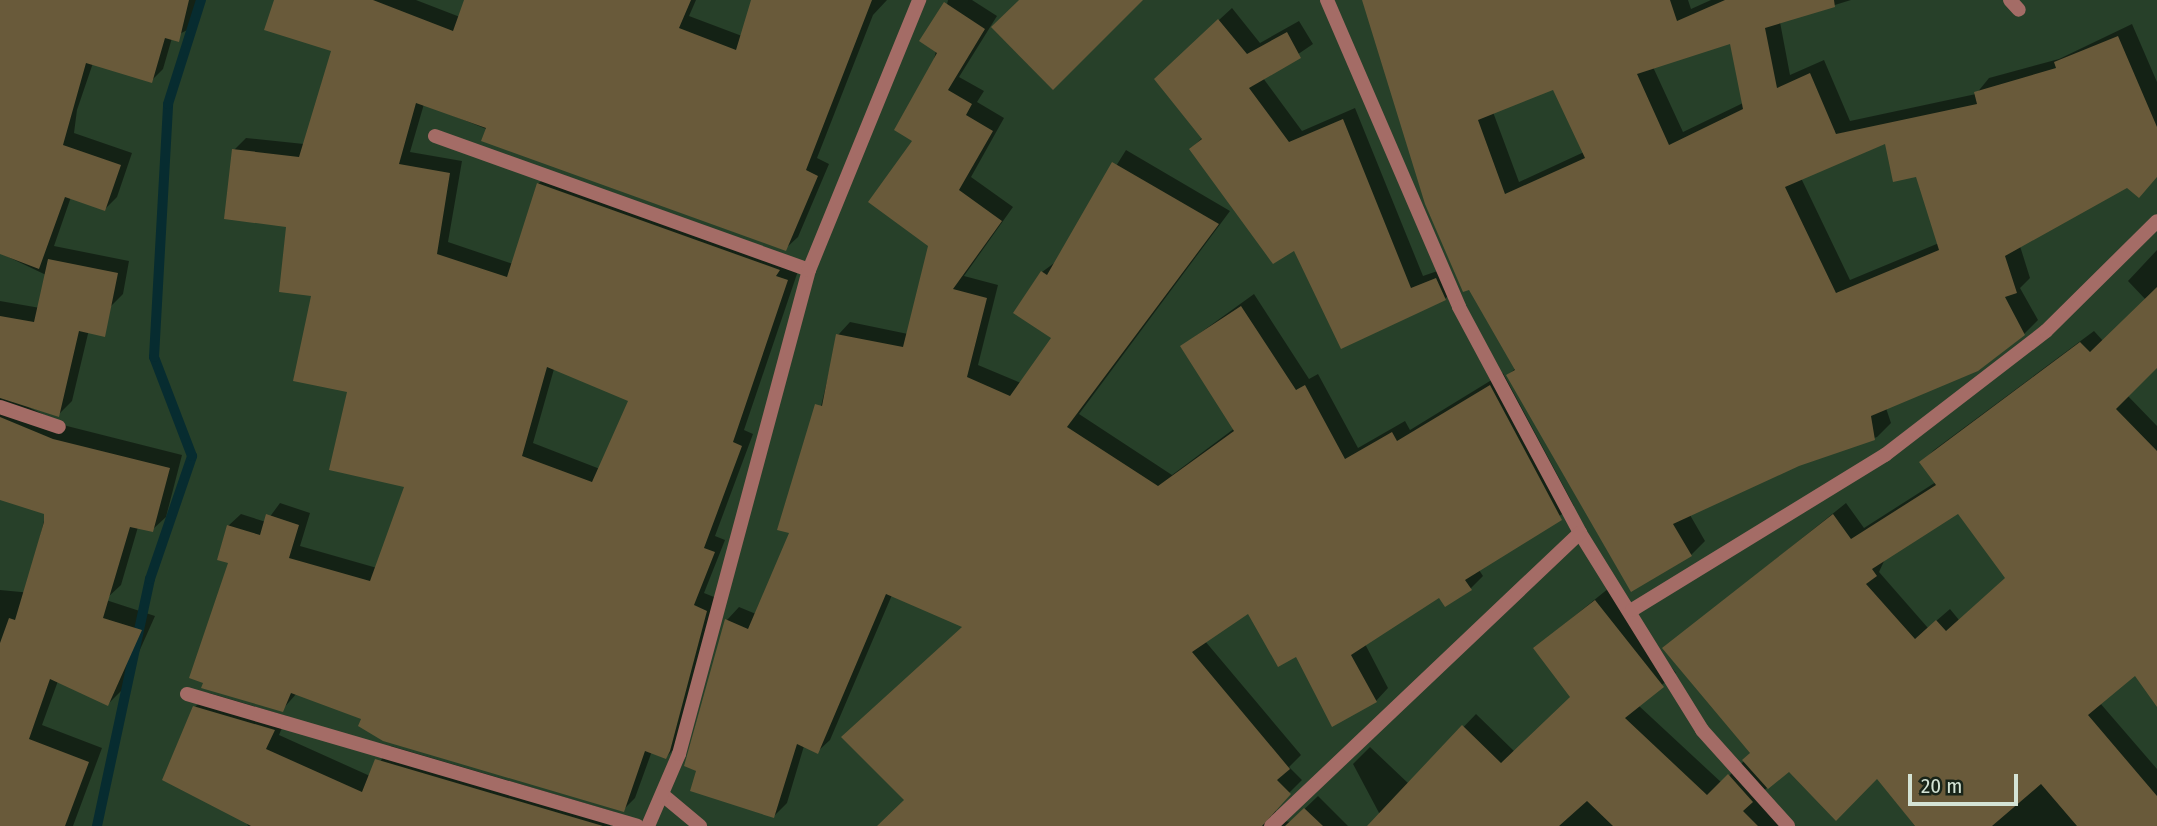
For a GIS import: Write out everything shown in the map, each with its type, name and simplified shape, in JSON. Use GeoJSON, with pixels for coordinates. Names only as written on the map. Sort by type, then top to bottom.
{"type":"FeatureCollection","features":[{"type":"Feature","properties":{"kind":"street"},"geometry":{"type":"LineString","coordinates":[[648,826],[664,796],[809,270],[919,0]]}},
{"type":"Feature","properties":{"kind":"street"},"geometry":{"type":"LineString","coordinates":[[1327,0],[1459,307],[1580,533],[1632,610],[1702,730],[1788,826]]}},
{"type":"Feature","properties":{"kind":"street"},"geometry":{"type":"LineString","coordinates":[[435,136],[809,270]]}},
{"type":"Feature","properties":{"kind":"street"},"geometry":{"type":"LineString","coordinates":[[1632,610],[1885,455],[2046,331],[2157,221]]}},
{"type":"Feature","properties":{"kind":"street"},"geometry":{"type":"LineString","coordinates":[[0,407],[59,427]]}},
{"type":"Feature","properties":{"kind":"street"},"geometry":{"type":"LineString","coordinates":[[1271,826],[1580,533]]}},
{"type":"Feature","properties":{"kind":"street"},"geometry":{"type":"LineString","coordinates":[[187,694],[637,826]]}},
{"type":"Feature","properties":{"kind":"street"},"geometry":{"type":"LineString","coordinates":[[664,796],[700,826]]}},
{"type":"Feature","properties":{"kind":"building"},"geometry":{"type":"Polygon","coordinates":[[[0,0],[189,0],[179,42],[165,38],[152,83],[86,63],[63,145],[121,165],[105,211],[65,197],[39,269],[0,254],[0,0]]]}},
{"type":"Feature","properties":{"kind":"building"},"geometry":{"type":"Polygon","coordinates":[[[274,0],[373,0],[453,31],[464,0],[691,0],[679,28],[736,50],[751,0],[872,0],[806,170],[818,176],[786,251],[481,141],[486,128],[416,103],[399,164],[450,173],[437,254],[507,277],[537,183],[780,270],[776,276],[788,280],[733,442],[742,446],[704,548],[715,552],[694,605],[707,611],[670,751],[666,759],[645,751],[624,812],[383,741],[358,726],[361,719],[291,693],[283,712],[201,688],[203,683],[189,678],[228,563],[217,560],[227,525],[260,535],[266,514],[299,525],[289,558],[370,581],[404,487],[329,470],[347,392],[293,381],[311,296],[279,292],[286,227],[224,219],[232,149],[299,157],[331,51],[264,30],[274,0]],[[547,367],[522,456],[592,482],[628,401],[547,367]]]}},
{"type":"Feature","properties":{"kind":"building"},"geometry":{"type":"Polygon","coordinates":[[[1019,0],[1143,0],[1053,90],[991,27],[1019,0]]]}},
{"type":"Feature","properties":{"kind":"building"},"geometry":{"type":"Polygon","coordinates":[[[1362,0],[1670,0],[1677,21],[1725,0],[1834,0],[1835,7],[1765,28],[1777,88],[1810,73],[1836,134],[1977,104],[1974,92],[2056,68],[2054,62],[2118,36],[2157,127],[2157,177],[2139,198],[2127,188],[2005,256],[2017,293],[2005,297],[2025,335],[1978,371],[1871,416],[1875,440],[1799,466],[1673,524],[1692,556],[1631,592],[1506,375],[1515,370],[1469,290],[1463,292],[1425,204],[1362,0]],[[1730,44],[1637,74],[1669,145],[1743,109],[1730,44]],[[1553,90],[1478,120],[1505,194],[1585,158],[1553,90]],[[1885,144],[1785,187],[1836,293],[1939,250],[1916,177],[1893,182],[1885,144]]]}},
{"type":"Feature","properties":{"kind":"building"},"geometry":{"type":"Polygon","coordinates":[[[944,2],[985,29],[948,90],[972,104],[966,115],[993,131],[959,190],[1002,221],[953,289],[987,298],[967,377],[1010,396],[1051,338],[1013,313],[1041,271],[1047,275],[1112,162],[1219,224],[1067,427],[1158,486],[1234,431],[1180,346],[1241,306],[1296,390],[1305,385],[1345,459],[1392,432],[1397,441],[1490,385],[1562,520],[1465,580],[1472,590],[1445,607],[1439,598],[1351,655],[1377,702],[1332,727],[1296,657],[1278,667],[1248,614],[1192,652],[1290,769],[1277,780],[1291,794],[1262,826],[877,826],[904,800],[841,737],[962,627],[886,594],[818,754],[797,744],[774,818],[690,791],[696,771],[684,766],[725,619],[748,629],[789,533],[777,530],[815,404],[822,406],[836,334],[903,347],[928,246],[868,202],[912,141],[894,130],[937,53],[919,41],[944,2]]]}},
{"type":"Feature","properties":{"kind":"building"},"geometry":{"type":"Polygon","coordinates":[[[1218,19],[1247,54],[1287,32],[1301,58],[1249,88],[1289,142],[1343,119],[1411,288],[1436,278],[1446,300],[1341,349],[1294,251],[1273,264],[1189,149],[1202,139],[1154,79],[1218,19]]]}},
{"type":"Feature","properties":{"kind":"building"},"geometry":{"type":"Polygon","coordinates":[[[48,259],[118,273],[105,337],[79,331],[59,417],[0,398],[0,316],[34,322],[48,259]]]}},
{"type":"Feature","properties":{"kind":"building"},"geometry":{"type":"Polygon","coordinates":[[[2157,287],[2157,368],[2116,409],[2157,451],[2157,707],[2135,676],[2088,715],[2157,796],[2157,826],[2077,826],[2041,784],[1992,826],[1915,826],[1877,779],[1836,821],[1789,772],[1768,789],[1742,760],[1750,753],[1662,648],[1833,514],[1851,539],[1936,485],[1919,462],[2080,342],[2090,352],[2157,287]],[[1958,514],[1872,569],[1877,576],[1866,584],[1915,639],[1936,620],[1946,631],[2005,578],[1958,514]]]}},
{"type":"Feature","properties":{"kind":"building"},"geometry":{"type":"Polygon","coordinates":[[[0,417],[53,439],[170,468],[153,532],[130,527],[103,618],[142,630],[108,706],[50,679],[29,739],[89,762],[65,826],[0,826],[0,643],[9,618],[15,620],[44,522],[44,514],[0,500],[0,417]]]}},
{"type":"Feature","properties":{"kind":"building"},"geometry":{"type":"Polygon","coordinates":[[[1595,600],[1664,687],[1625,718],[1707,795],[1728,774],[1753,802],[1743,811],[1758,826],[1613,826],[1587,801],[1559,826],[1367,826],[1462,725],[1501,763],[1570,697],[1533,648],[1595,600]]]}},
{"type":"Feature","properties":{"kind":"building"},"geometry":{"type":"Polygon","coordinates":[[[193,706],[275,730],[266,749],[362,792],[375,759],[603,826],[251,826],[162,780],[193,706]]]}},
{"type":"Feature","properties":{"kind":"building"},"geometry":{"type":"Polygon","coordinates":[[[1304,808],[1323,826],[1285,826],[1304,808]]]}},
{"type":"Feature","properties":{"kind":"waterway"},"geometry":{"type":"LineString","coordinates":[[97,826],[150,579],[192,456],[154,357],[168,104],[201,0]]}}]}
